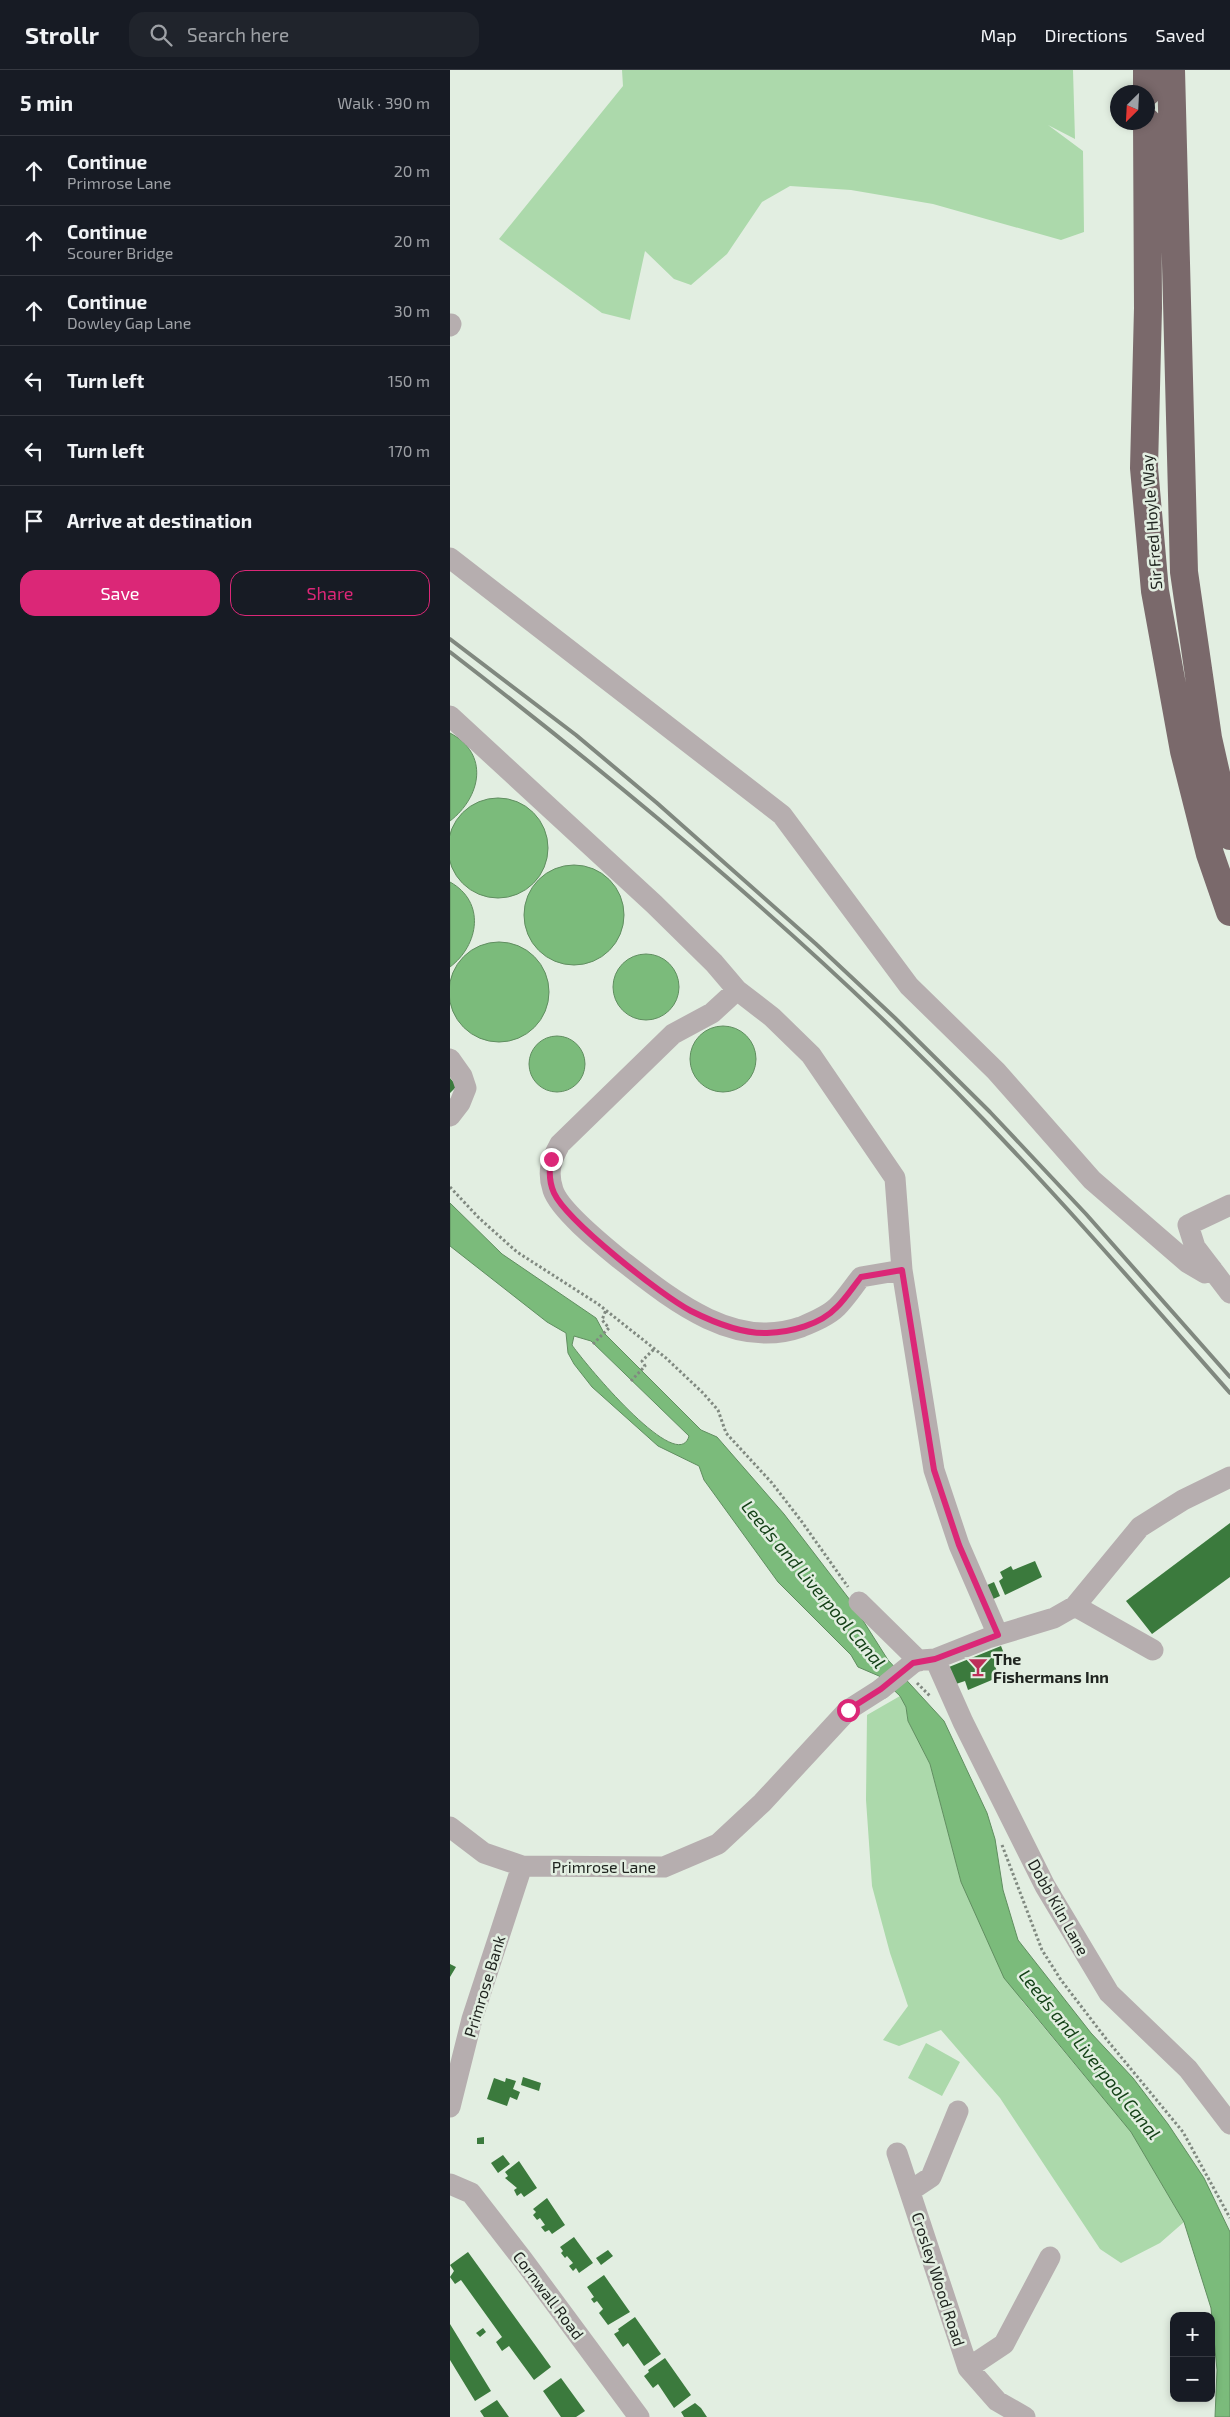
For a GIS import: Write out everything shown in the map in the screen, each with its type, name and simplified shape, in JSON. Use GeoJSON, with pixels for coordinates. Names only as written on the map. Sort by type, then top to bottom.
{"type":"FeatureCollection","features":[{"type":"Feature","properties":{"kind":"highway"},"geometry":{"type":"LineString","coordinates":[[1147,70],[1147,85]]}},
{"type":"Feature","properties":{"kind":"highway","name":"Sir Fred Hoyle Way"},"geometry":{"type":"LineString","coordinates":[[1171,70],[1184,572],[1208,738],[1230,836]]}},
{"type":"Feature","properties":{"kind":"highway","name":"Sir Fred Hoyle Way"},"geometry":{"type":"LineString","coordinates":[[1147,130],[1148,308],[1144,468],[1155,591],[1184,751],[1210,854],[1230,912]]}},
{"type":"Feature","properties":{"kind":"street"},"geometry":{"type":"LineString","coordinates":[[450,558],[782,815],[909,986],[996,1070],[1092,1180],[1188,1263],[1205,1273],[1212,1269]]}},
{"type":"Feature","properties":{"kind":"street"},"geometry":{"type":"LineString","coordinates":[[450,716],[654,904],[714,963],[737,990],[772,1017],[812,1056],[895,1178],[902,1270],[934,1470],[959,1545],[998,1635]]}},
{"type":"Feature","properties":{"kind":"street"},"geometry":{"type":"LineString","coordinates":[[737,990],[712,1013],[673,1034],[560,1144],[551,1159],[549,1172],[553,1192],[560,1203],[598,1242],[690,1311],[728,1327],[765,1333],[794,1330],[814,1322],[836,1308],[861,1277],[902,1270]]}},
{"type":"Feature","properties":{"kind":"street"},"geometry":{"type":"LineString","coordinates":[[450,1059],[462,1076],[466,1088],[460,1103],[450,1116]]}},
{"type":"Feature","properties":{"kind":"street"},"geometry":{"type":"LineString","coordinates":[[1230,1205],[1188,1225],[1195,1247],[1230,1293]]}},
{"type":"Feature","properties":{"kind":"street"},"geometry":{"type":"LineString","coordinates":[[1152,1650],[1075,1606],[1140,1527],[1183,1500],[1230,1477]]}},
{"type":"Feature","properties":{"kind":"street"},"geometry":{"type":"LineString","coordinates":[[859,1602],[922,1661]]}},
{"type":"Feature","properties":{"kind":"street","name":"Primrose Lane"},"geometry":{"type":"LineString","coordinates":[[450,1827],[484,1854],[522,1866],[664,1866],[718,1844],[762,1803],[848,1710],[922,1661],[1054,1618],[1075,1606]]}},
{"type":"Feature","properties":{"kind":"street","name":"Dobb Kiln Lane"},"geometry":{"type":"LineString","coordinates":[[922,1661],[963,1722],[1045,1886],[1109,1993],[1188,2069],[1230,2124]]}},
{"type":"Feature","properties":{"kind":"street","name":"Primrose Bank"},"geometry":{"type":"LineString","coordinates":[[450,2107],[472,2019],[522,1866]]}},
{"type":"Feature","properties":{"kind":"street","name":"Crosley Wood Road"},"geometry":{"type":"LineString","coordinates":[[910,2191],[931,2177],[958,2111]]}},
{"type":"Feature","properties":{"kind":"street","name":"Crosley Wood Road"},"geometry":{"type":"LineString","coordinates":[[897,2153],[968,2368],[997,2401],[1025,2417]]}},
{"type":"Feature","properties":{"kind":"street","name":"Cornwall Road"},"geometry":{"type":"LineString","coordinates":[[450,2184],[471,2193],[639,2417]]}},
{"type":"Feature","properties":{"kind":"street","name":"Crosley Wood Road"},"geometry":{"type":"LineString","coordinates":[[968,2368],[1004,2344],[1050,2256]]}},
{"type":"Feature","properties":{"kind":"path"},"geometry":{"type":"LineString","coordinates":[[450,1186],[478,1218],[518,1252],[606,1310],[654,1349],[703,1393],[718,1410],[726,1433],[772,1483],[859,1602]]}},
{"type":"Feature","properties":{"kind":"path"},"geometry":{"type":"LineString","coordinates":[[593,1344],[609,1328],[602,1320],[606,1310]]}},
{"type":"Feature","properties":{"kind":"path"},"geometry":{"type":"LineString","coordinates":[[631,1381],[645,1366],[642,1361],[654,1349]]}},
{"type":"Feature","properties":{"kind":"shaded area"},"geometry":{"type":"Polygon","coordinates":[[[622,70],[1073,70],[1075,139],[1048,125],[1083,151],[1084,232],[1061,240],[933,204],[851,190],[790,186],[762,202],[727,254],[691,285],[674,279],[645,251],[630,320],[602,313],[499,239],[623,86],[622,70]]]}},
{"type":"Feature","properties":{"kind":"shaded area"},"geometry":{"type":"Polygon","coordinates":[[[900,1696],[906,1706],[908,1721],[930,1764],[961,1882],[1022,2001],[1131,2132],[1184,2222],[1160,2243],[1121,2263],[1100,2249],[1000,2098],[941,2030],[899,2046],[883,2040],[908,2006],[890,1953],[872,1886],[866,1800],[867,1715],[900,1696]]]}},
{"type":"Feature","properties":{"kind":"shaded area"},"geometry":{"type":"Polygon","coordinates":[[[926,2043],[960,2062],[942,2096],[908,2078],[926,2043]]]}},
{"type":"Feature","properties":{"kind":"water"},"geometry":{"type":"Polygon","coordinates":[[[450,733],[463,742],[471,752],[476,764],[477,776],[469,800],[450,821],[450,733]]]}},
{"type":"Feature","properties":{"kind":"water"},"geometry":{"type":"Polygon","coordinates":[[[498,798],[517,802],[533,813],[544,829],[548,848],[544,867],[533,883],[517,894],[498,898],[479,894],[463,883],[452,867],[448,848],[452,829],[463,813],[479,802],[498,798]]]}},
{"type":"Feature","properties":{"kind":"water"},"geometry":{"type":"Polygon","coordinates":[[[574,865],[593,869],[609,880],[620,896],[624,915],[620,934],[609,950],[593,961],[574,965],[555,961],[539,950],[528,934],[524,915],[528,896],[539,880],[555,869],[574,865]]]}},
{"type":"Feature","properties":{"kind":"water"},"geometry":{"type":"Polygon","coordinates":[[[450,882],[462,890],[469,901],[473,912],[474,924],[472,936],[467,947],[460,958],[450,967],[450,882]]]}},
{"type":"Feature","properties":{"kind":"water"},"geometry":{"type":"Polygon","coordinates":[[[499,942],[518,946],[534,957],[545,973],[549,992],[545,1011],[534,1027],[518,1038],[499,1042],[480,1038],[464,1027],[453,1011],[449,992],[453,973],[464,957],[480,946],[499,942]]]}},
{"type":"Feature","properties":{"kind":"water"},"geometry":{"type":"Polygon","coordinates":[[[639,954],[653,954],[665,959],[674,968],[679,980],[677,1000],[670,1011],[653,1020],[639,1020],[627,1015],[618,1006],[613,994],[613,980],[618,968],[627,959],[639,954]]]}},
{"type":"Feature","properties":{"kind":"water"},"geometry":{"type":"Polygon","coordinates":[[[716,1026],[730,1026],[742,1031],[751,1040],[756,1052],[754,1072],[747,1083],[730,1092],[716,1092],[704,1087],[695,1078],[690,1066],[690,1052],[695,1040],[704,1031],[716,1026]]]}},
{"type":"Feature","properties":{"kind":"water"},"geometry":{"type":"Polygon","coordinates":[[[557,1036],[572,1041],[580,1049],[585,1064],[580,1079],[572,1087],[557,1092],[542,1087],[534,1079],[529,1064],[534,1049],[542,1041],[557,1036]]]}},
{"type":"Feature","properties":{"kind":"water","name":"Leeds and Liverpool Canal"},"geometry":{"type":"Polygon","coordinates":[[[450,1203],[502,1254],[596,1318],[604,1333],[701,1430],[717,1437],[784,1514],[850,1600],[888,1660],[944,1721],[987,1813],[995,1839],[1003,1890],[1018,1940],[1091,2033],[1133,2078],[1168,2124],[1204,2178],[1230,2232],[1230,2417],[1215,2417],[1217,2370],[1215,2312],[1211,2312],[1184,2222],[1131,2132],[1004,1978],[961,1882],[930,1764],[908,1721],[906,1707],[900,1696],[879,1676],[858,1667],[851,1655],[778,1582],[704,1480],[699,1466],[658,1446],[592,1387],[568,1353],[566,1333],[547,1322],[450,1246],[450,1203]],[[574,1336],[572,1345],[593,1371],[630,1411],[650,1429],[667,1441],[681,1444],[689,1436],[591,1341],[574,1336]]]}},
{"type":"Feature","properties":{"kind":"building"},"geometry":{"type":"Polygon","coordinates":[[[450,1078],[457,1086],[450,1093],[450,1078]]]}},
{"type":"Feature","properties":{"kind":"building"},"geometry":{"type":"Polygon","coordinates":[[[1230,1523],[1230,1577],[1152,1634],[1126,1601],[1230,1523]]]}},
{"type":"Feature","properties":{"kind":"building"},"geometry":{"type":"Polygon","coordinates":[[[1035,1561],[1042,1577],[1005,1595],[999,1581],[1003,1578],[1000,1572],[1011,1566],[1013,1570],[1035,1561]]]}},
{"type":"Feature","properties":{"kind":"building"},"geometry":{"type":"Polygon","coordinates":[[[994,1582],[1000,1596],[991,1600],[985,1586],[994,1582]]]}},
{"type":"Feature","properties":{"kind":"building"},"geometry":{"type":"Polygon","coordinates":[[[1001,1646],[1007,1661],[995,1666],[999,1677],[968,1690],[965,1681],[956,1684],[949,1667],[1001,1646]]]}},
{"type":"Feature","properties":{"kind":"building"},"geometry":{"type":"Polygon","coordinates":[[[450,1964],[456,1967],[450,1977],[450,1964]]]}},
{"type":"Feature","properties":{"kind":"building"},"geometry":{"type":"Polygon","coordinates":[[[523,2077],[541,2083],[539,2091],[521,2085],[523,2077]]]}},
{"type":"Feature","properties":{"kind":"building"},"geometry":{"type":"Polygon","coordinates":[[[494,2078],[505,2082],[506,2078],[516,2081],[513,2089],[520,2092],[517,2100],[510,2097],[507,2106],[487,2099],[494,2078]]]}},
{"type":"Feature","properties":{"kind":"building"},"geometry":{"type":"Polygon","coordinates":[[[484,2137],[484,2144],[477,2144],[477,2138],[484,2137]]]}},
{"type":"Feature","properties":{"kind":"building"},"geometry":{"type":"Polygon","coordinates":[[[503,2155],[510,2164],[498,2173],[491,2163],[503,2155]]]}},
{"type":"Feature","properties":{"kind":"building"},"geometry":{"type":"Polygon","coordinates":[[[519,2161],[537,2188],[524,2197],[521,2193],[517,2196],[514,2190],[517,2188],[505,2178],[508,2176],[505,2172],[519,2161]]]}},
{"type":"Feature","properties":{"kind":"building"},"geometry":{"type":"Polygon","coordinates":[[[547,2198],[565,2225],[552,2234],[549,2230],[545,2232],[541,2227],[545,2225],[540,2218],[537,2220],[533,2215],[536,2212],[533,2209],[547,2198]]]}},
{"type":"Feature","properties":{"kind":"building"},"geometry":{"type":"Polygon","coordinates":[[[574,2237],[593,2263],[579,2273],[576,2268],[573,2271],[569,2266],[573,2263],[567,2256],[565,2258],[561,2253],[563,2251],[560,2247],[574,2237]]]}},
{"type":"Feature","properties":{"kind":"building"},"geometry":{"type":"Polygon","coordinates":[[[608,2250],[613,2256],[601,2265],[596,2258],[608,2250]]]}},
{"type":"Feature","properties":{"kind":"building"},"geometry":{"type":"Polygon","coordinates":[[[468,2252],[551,2367],[534,2380],[509,2346],[502,2351],[496,2342],[502,2337],[461,2280],[455,2284],[450,2277],[454,2271],[450,2265],[468,2252]]]}},
{"type":"Feature","properties":{"kind":"building"},"geometry":{"type":"Polygon","coordinates":[[[604,2275],[630,2312],[608,2325],[599,2313],[603,2309],[597,2301],[594,2303],[591,2299],[594,2297],[587,2287],[604,2275]]]}},
{"type":"Feature","properties":{"kind":"building"},"geometry":{"type":"Polygon","coordinates":[[[635,2317],[661,2354],[644,2366],[628,2343],[623,2347],[614,2334],[635,2317]]]}},
{"type":"Feature","properties":{"kind":"building"},"geometry":{"type":"Polygon","coordinates":[[[450,2324],[491,2391],[475,2401],[450,2360],[450,2324]]]}},
{"type":"Feature","properties":{"kind":"building"},"geometry":{"type":"Polygon","coordinates":[[[483,2328],[486,2332],[480,2337],[476,2333],[483,2328]]]}},
{"type":"Feature","properties":{"kind":"building"},"geometry":{"type":"Polygon","coordinates":[[[665,2358],[691,2395],[674,2408],[658,2384],[653,2388],[644,2376],[649,2372],[648,2370],[665,2358]]]}},
{"type":"Feature","properties":{"kind":"building"},"geometry":{"type":"Polygon","coordinates":[[[561,2378],[585,2411],[576,2417],[561,2417],[543,2391],[561,2378]]]}},
{"type":"Feature","properties":{"kind":"building"},"geometry":{"type":"Polygon","coordinates":[[[497,2400],[509,2417],[484,2417],[480,2411],[497,2400]]]}},
{"type":"Feature","properties":{"kind":"building"},"geometry":{"type":"Polygon","coordinates":[[[695,2403],[707,2417],[684,2417],[681,2412],[695,2403]]]}},
{"type":"Feature","properties":{"kind":"railway"},"geometry":{"type":"LineString","coordinates":[[450,639],[576,735],[657,803],[816,944],[895,1018],[990,1112],[1086,1214],[1230,1377]]}},
{"type":"Feature","properties":{"kind":"railway"},"geometry":{"type":"LineString","coordinates":[[450,652],[658,818],[792,934],[857,995],[921,1056],[1046,1186],[1230,1393]]}},
{"type":"Feature","properties":{"kind":"place","name":"The Fishermans Inn"},"geometry":{"type":"Point","coordinates":[978,1667]}},
{"type":"Feature","properties":{"kind":"route"},"geometry":{"type":"LineString","coordinates":[[551,1159],[549,1172],[553,1192],[560,1203],[598,1242],[690,1311],[728,1327],[765,1333],[794,1330],[814,1322],[836,1308],[861,1277],[902,1270],[934,1470],[959,1545],[998,1635],[935,1659],[913,1663],[881,1689],[848,1710]]}}]}
